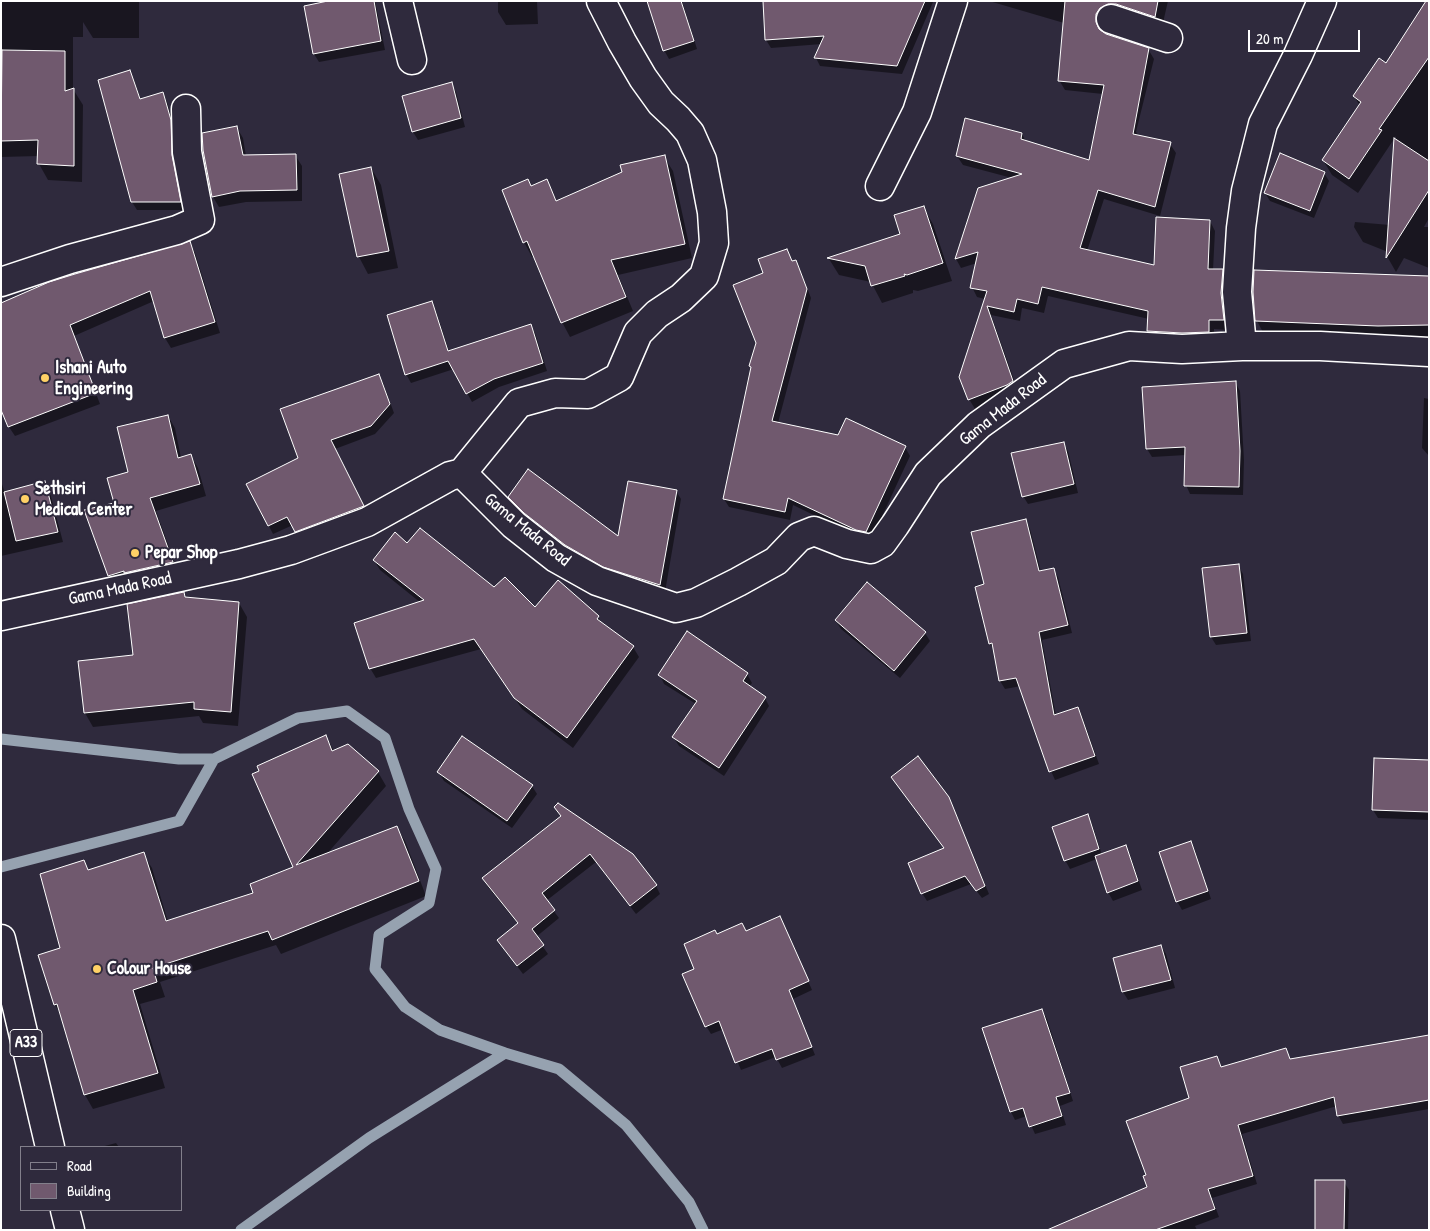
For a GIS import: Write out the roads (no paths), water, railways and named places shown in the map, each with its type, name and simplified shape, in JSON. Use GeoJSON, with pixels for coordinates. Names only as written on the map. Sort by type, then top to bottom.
{"type":"FeatureCollection","features":[{"type":"Feature","properties":{"kind":"main road"},"geometry":{"type":"LineString","coordinates":[[398,1],[412,60]]}},
{"type":"Feature","properties":{"kind":"main road"},"geometry":{"type":"LineString","coordinates":[[462,473],[519,403],[555,393],[588,394],[619,378],[638,333],[657,314],[681,298],[704,276],[712,251],[714,243],[712,212],[702,160],[690,133],[661,103],[643,78],[601,1]]}},
{"type":"Feature","properties":{"kind":"main road"},"geometry":{"type":"LineString","coordinates":[[880,186],[916,112],[953,1]]}},
{"type":"Feature","properties":{"kind":"main road"},"geometry":{"type":"LineString","coordinates":[[1242,346],[1236,292],[1246,191],[1262,124],[1298,55],[1322,1]]}},
{"type":"Feature","properties":{"kind":"main road"},"geometry":{"type":"LineString","coordinates":[[1112,19],[1168,38]]}},
{"type":"Feature","properties":{"kind":"main road"},"geometry":{"type":"LineString","coordinates":[[1,282],[70,259],[177,230],[200,220],[187,152],[186,110]]}},
{"type":"Feature","properties":{"kind":"main road","name":"Gama Mada Road"},"geometry":{"type":"LineString","coordinates":[[1,616],[239,564],[291,550],[367,522],[450,476],[462,473],[514,524],[556,558],[597,581],[676,608],[696,603],[776,561],[799,538],[814,531],[847,544],[871,549],[882,543],[928,474],[979,425],[1064,364],[1129,346],[1182,349],[1242,346],[1320,346],[1429,352]]}},
{"type":"Feature","properties":{"kind":"main road","name":"A33"},"geometry":{"type":"LineString","coordinates":[[1,939],[50,1146]]}},
{"type":"Feature","properties":{"kind":"main road"},"geometry":{"type":"LineString","coordinates":[[65,1211],[70,1230]]}},
{"type":"Feature","properties":{"kind":"waterway"},"geometry":{"type":"LineString","coordinates":[[1,739],[179,759],[214,759],[298,718],[347,711],[385,738],[409,809],[436,869],[429,903],[379,935],[375,969],[405,1007],[440,1030],[505,1053],[559,1069],[626,1125],[689,1202],[703,1230]]}},
{"type":"Feature","properties":{"kind":"waterway"},"geometry":{"type":"LineString","coordinates":[[1,867],[179,821],[214,759]]}},
{"type":"Feature","properties":{"kind":"waterway"},"geometry":{"type":"LineString","coordinates":[[241,1230],[369,1138],[505,1053]]}},
{"type":"Feature","properties":{"kind":"place","name":"Ishani Auto Engineering"},"geometry":{"type":"Point","coordinates":[45,378]}},
{"type":"Feature","properties":{"kind":"place","name":"Sethsiri Medical Center"},"geometry":{"type":"Point","coordinates":[25,499]}},
{"type":"Feature","properties":{"kind":"place","name":"Pepar Shop"},"geometry":{"type":"Point","coordinates":[135,553]}},
{"type":"Feature","properties":{"kind":"place","name":"Colour House"},"geometry":{"type":"Point","coordinates":[97,969]}}]}
